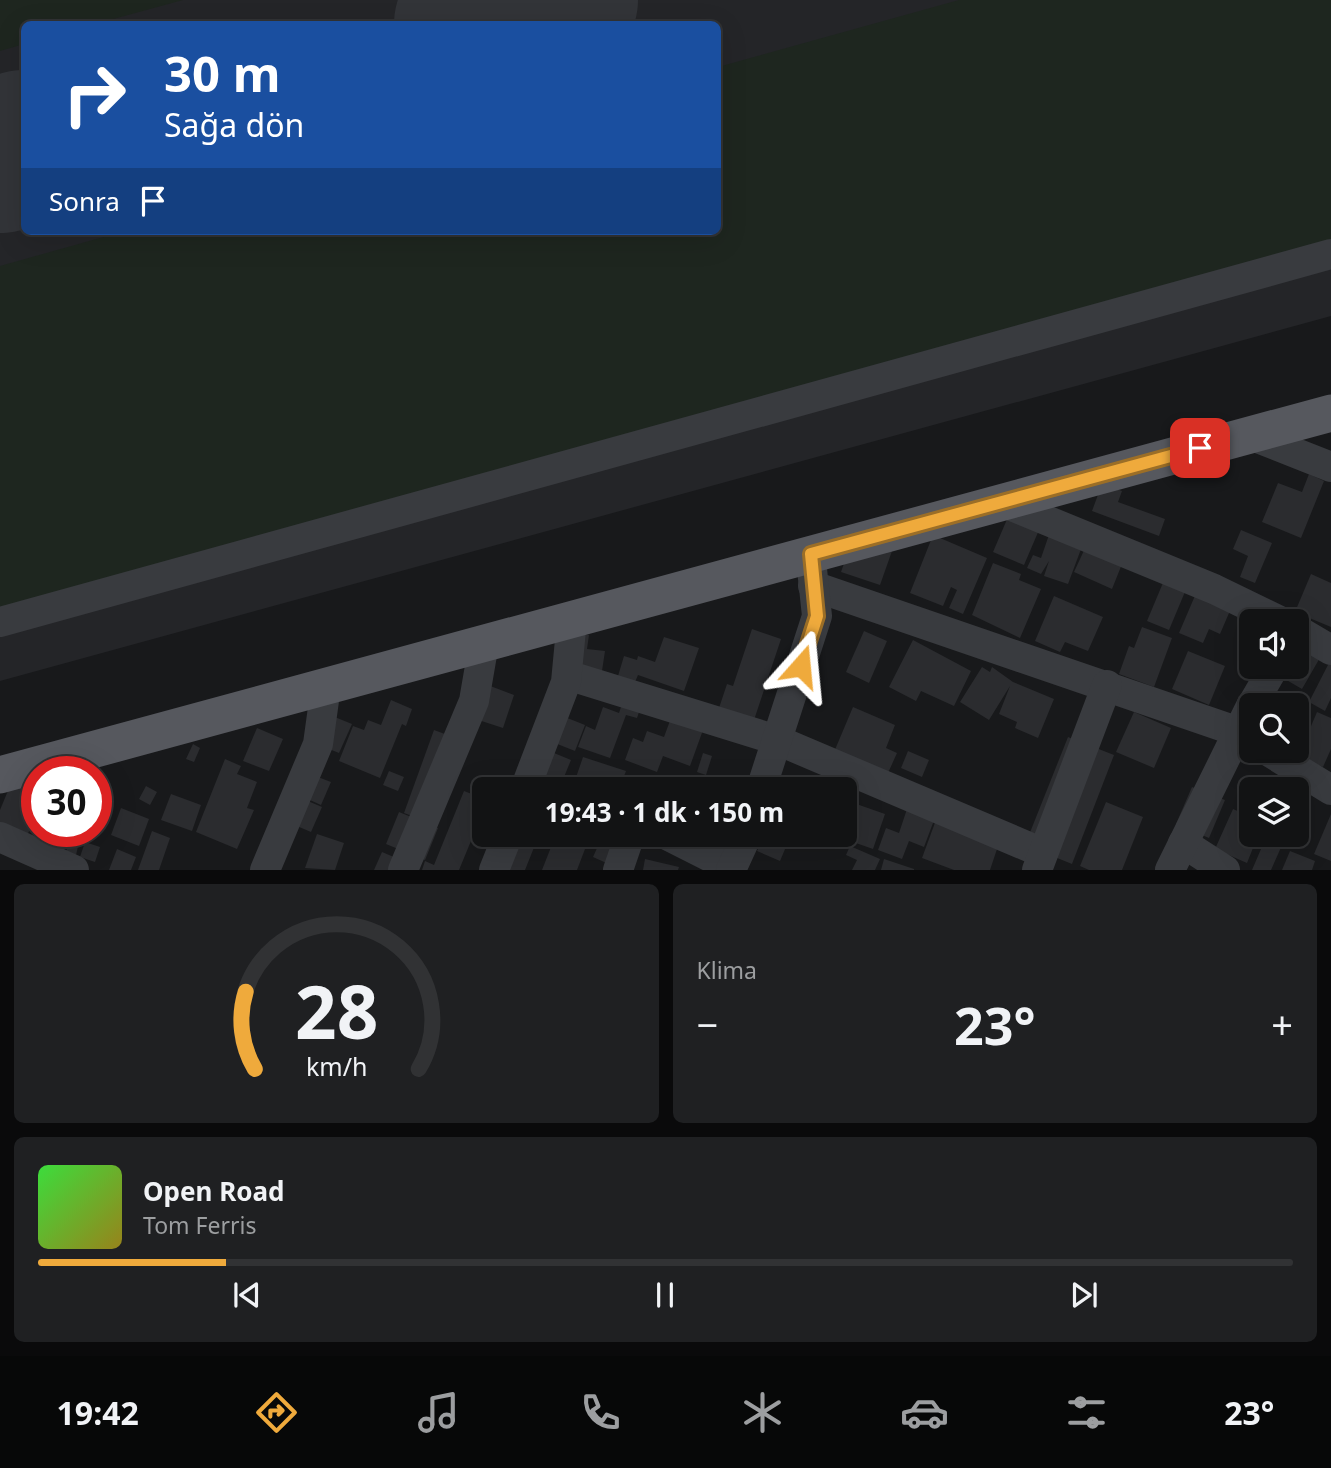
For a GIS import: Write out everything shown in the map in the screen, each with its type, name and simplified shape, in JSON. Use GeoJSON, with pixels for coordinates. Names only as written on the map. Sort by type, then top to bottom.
{"type":"FeatureCollection","features":[{"type":"Feature","properties":{"kind":"main road"},"geometry":{"type":"LineString","coordinates":[[0,775],[572,619],[812,570],[1002,502],[1331,413]]}},
{"type":"Feature","properties":{"kind":"street"},"geometry":{"type":"LineString","coordinates":[[0,622],[1331,254]]}},
{"type":"Feature","properties":{"kind":"street"},"geometry":{"type":"LineString","coordinates":[[1250,435],[1331,467]]}},
{"type":"Feature","properties":{"kind":"street"},"geometry":{"type":"LineString","coordinates":[[1002,502],[1214,589],[1255,609]]}},
{"type":"Feature","properties":{"kind":"street"},"geometry":{"type":"LineString","coordinates":[[765,777],[817,616],[812,570],[1239,734]]}},
{"type":"Feature","properties":{"kind":"street"},"geometry":{"type":"LineString","coordinates":[[529,777],[567,675],[572,619]]}},
{"type":"Feature","properties":{"kind":"street"},"geometry":{"type":"LineString","coordinates":[[1309,637],[1331,650]]}},
{"type":"Feature","properties":{"kind":"street"},"geometry":{"type":"LineString","coordinates":[[403,870],[474,701],[484,643]]}},
{"type":"Feature","properties":{"kind":"street"},"geometry":{"type":"LineString","coordinates":[[567,675],[777,740],[1040,861],[1107,685]]}},
{"type":"Feature","properties":{"kind":"street"},"geometry":{"type":"LineString","coordinates":[[265,870],[318,744],[326,686]]}},
{"type":"Feature","properties":{"kind":"street"},"geometry":{"type":"LineString","coordinates":[[1225,870],[1177,856],[1239,745]]}},
{"type":"Feature","properties":{"kind":"street"},"geometry":{"type":"LineString","coordinates":[[1287,763],[1331,790]]}},
{"type":"Feature","properties":{"kind":"street"},"geometry":{"type":"LineString","coordinates":[[0,837],[74,870]]}},
{"type":"Feature","properties":{"kind":"street"},"geometry":{"type":"LineString","coordinates":[[494,870],[503,847]]}},
{"type":"Feature","properties":{"kind":"street"},"geometry":{"type":"LineString","coordinates":[[618,870],[626,847]]}},
{"type":"Feature","properties":{"kind":"street"},"geometry":{"type":"LineString","coordinates":[[690,847],[732,869],[742,847]]}},
{"type":"Feature","properties":{"kind":"shaded area"},"geometry":{"type":"Polygon","coordinates":[[[0,0],[1331,0],[1331,316],[0,681],[0,0]]]}},
{"type":"Feature","properties":{"kind":"shaded area"},"geometry":{"type":"Polygon","coordinates":[[[0,0],[183,0],[106,21],[21,21],[21,45],[0,51],[0,0]]]}},
{"type":"Feature","properties":{"kind":"shaded area"},"geometry":{"type":"Polygon","coordinates":[[[959,0],[1331,0],[1331,240],[0,613],[0,266],[111,235],[721,235],[721,66],[959,0]]]}},
{"type":"Feature","properties":{"kind":"building"},"geometry":{"type":"Polygon","coordinates":[[[1309,474],[1324,481],[1301,538],[1262,522],[1278,483],[1302,492],[1309,474]]]}},
{"type":"Feature","properties":{"kind":"building"},"geometry":{"type":"Polygon","coordinates":[[[1102,484],[1122,491],[1118,502],[1165,519],[1159,536],[1092,511],[1102,484]]]}},
{"type":"Feature","properties":{"kind":"building"},"geometry":{"type":"Polygon","coordinates":[[[1008,517],[1039,530],[1024,565],[993,552],[1008,517]]]}},
{"type":"Feature","properties":{"kind":"building"},"geometry":{"type":"Polygon","coordinates":[[[1051,529],[1084,541],[1068,584],[1044,576],[1049,561],[1041,574],[1027,568],[1033,555],[1041,558],[1051,529]]]}},
{"type":"Feature","properties":{"kind":"building"},"geometry":{"type":"Polygon","coordinates":[[[1241,530],[1272,543],[1255,583],[1240,577],[1248,556],[1233,549],[1241,530]]]}},
{"type":"Feature","properties":{"kind":"building"},"geometry":{"type":"Polygon","coordinates":[[[933,535],[987,558],[963,614],[949,608],[957,590],[951,587],[943,606],[910,593],[933,535]]]}},
{"type":"Feature","properties":{"kind":"building"},"geometry":{"type":"Polygon","coordinates":[[[853,538],[892,551],[880,585],[841,572],[853,538]]]}},
{"type":"Feature","properties":{"kind":"building"},"geometry":{"type":"Polygon","coordinates":[[[1087,544],[1124,559],[1112,589],[1074,572],[1087,544]]]}},
{"type":"Feature","properties":{"kind":"building"},"geometry":{"type":"Polygon","coordinates":[[[993,563],[1021,574],[1019,580],[1041,589],[1020,638],[972,615],[993,563]]]}},
{"type":"Feature","properties":{"kind":"building"},"geometry":{"type":"Polygon","coordinates":[[[1311,574],[1331,583],[1331,627],[1309,618],[1309,609],[1296,609],[1311,574]]]}},
{"type":"Feature","properties":{"kind":"building"},"geometry":{"type":"Polygon","coordinates":[[[1165,578],[1187,587],[1169,630],[1147,621],[1165,578]]]}},
{"type":"Feature","properties":{"kind":"building"},"geometry":{"type":"Polygon","coordinates":[[[1197,591],[1232,606],[1220,634],[1209,629],[1203,643],[1179,633],[1197,591]]]}},
{"type":"Feature","properties":{"kind":"building"},"geometry":{"type":"Polygon","coordinates":[[[1054,596],[1103,617],[1088,651],[1065,642],[1060,652],[1035,641],[1054,596]]]}},
{"type":"Feature","properties":{"kind":"building"},"geometry":{"type":"Polygon","coordinates":[[[1142,627],[1172,638],[1154,687],[1119,674],[1129,646],[1134,648],[1142,627]]]}},
{"type":"Feature","properties":{"kind":"building"},"geometry":{"type":"Polygon","coordinates":[[[752,629],[781,639],[754,720],[719,708],[727,684],[733,686],[752,629]]]}},
{"type":"Feature","properties":{"kind":"building"},"geometry":{"type":"Polygon","coordinates":[[[864,631],[887,641],[869,683],[846,672],[864,631]]]}},
{"type":"Feature","properties":{"kind":"building"},"geometry":{"type":"Polygon","coordinates":[[[575,633],[589,635],[587,649],[605,651],[602,671],[570,664],[575,633]]]}},
{"type":"Feature","properties":{"kind":"building"},"geometry":{"type":"Polygon","coordinates":[[[664,637],[699,648],[684,691],[638,675],[635,682],[618,676],[624,656],[637,660],[638,656],[655,662],[664,637]]]}},
{"type":"Feature","properties":{"kind":"building"},"geometry":{"type":"Polygon","coordinates":[[[913,640],[971,671],[954,706],[921,691],[916,701],[889,687],[913,640]]]}},
{"type":"Feature","properties":{"kind":"building"},"geometry":{"type":"Polygon","coordinates":[[[1309,649],[1321,656],[1309,677],[1309,649]]]}},
{"type":"Feature","properties":{"kind":"building"},"geometry":{"type":"Polygon","coordinates":[[[1188,651],[1225,666],[1209,705],[1172,689],[1188,651]]]}},
{"type":"Feature","properties":{"kind":"building"},"geometry":{"type":"Polygon","coordinates":[[[1331,659],[1331,698],[1325,711],[1309,702],[1331,659]]]}},
{"type":"Feature","properties":{"kind":"building"},"geometry":{"type":"Polygon","coordinates":[[[982,667],[990,672],[992,667],[1013,682],[1054,699],[1038,738],[1015,728],[1017,722],[999,714],[1010,686],[989,720],[960,702],[982,667]]]}},
{"type":"Feature","properties":{"kind":"building"},"geometry":{"type":"Polygon","coordinates":[[[472,679],[514,695],[503,728],[460,714],[472,679]]]}},
{"type":"Feature","properties":{"kind":"building"},"geometry":{"type":"Polygon","coordinates":[[[1285,679],[1308,679],[1302,689],[1285,679]]]}},
{"type":"Feature","properties":{"kind":"building"},"geometry":{"type":"Polygon","coordinates":[[[391,700],[412,709],[406,726],[402,724],[380,778],[339,761],[353,726],[364,730],[368,720],[381,725],[391,700]]]}},
{"type":"Feature","properties":{"kind":"building"},"geometry":{"type":"Polygon","coordinates":[[[623,701],[641,706],[637,718],[626,715],[610,758],[578,747],[586,726],[595,730],[603,707],[619,713],[623,701]]]}},
{"type":"Feature","properties":{"kind":"building"},"geometry":{"type":"Polygon","coordinates":[[[853,707],[895,725],[886,748],[897,753],[888,773],[834,752],[853,707]]]}},
{"type":"Feature","properties":{"kind":"building"},"geometry":{"type":"Polygon","coordinates":[[[542,708],[585,725],[575,751],[532,734],[542,708]]]}},
{"type":"Feature","properties":{"kind":"building"},"geometry":{"type":"Polygon","coordinates":[[[320,711],[352,724],[339,753],[307,740],[320,711]]]}},
{"type":"Feature","properties":{"kind":"building"},"geometry":{"type":"Polygon","coordinates":[[[1134,712],[1171,728],[1154,768],[1116,752],[1134,712]]]}},
{"type":"Feature","properties":{"kind":"building"},"geometry":{"type":"Polygon","coordinates":[[[1317,712],[1331,718],[1331,749],[1323,767],[1309,761],[1309,731],[1317,712]]]}},
{"type":"Feature","properties":{"kind":"building"},"geometry":{"type":"Polygon","coordinates":[[[671,718],[703,730],[690,766],[663,756],[657,772],[625,760],[633,738],[643,742],[647,731],[664,737],[671,718]]]}},
{"type":"Feature","properties":{"kind":"building"},"geometry":{"type":"Polygon","coordinates":[[[257,728],[283,739],[269,771],[243,761],[257,728]]]}},
{"type":"Feature","properties":{"kind":"building"},"geometry":{"type":"Polygon","coordinates":[[[434,730],[453,737],[434,824],[404,813],[434,730]]]}},
{"type":"Feature","properties":{"kind":"building"},"geometry":{"type":"Polygon","coordinates":[[[1068,737],[1114,755],[1072,864],[1025,845],[1068,737]]]}},
{"type":"Feature","properties":{"kind":"building"},"geometry":{"type":"Polygon","coordinates":[[[193,744],[200,748],[194,762],[186,759],[193,744]]]}},
{"type":"Feature","properties":{"kind":"building"},"geometry":{"type":"Polygon","coordinates":[[[537,746],[571,760],[564,777],[524,775],[537,746]]]}},
{"type":"Feature","properties":{"kind":"building"},"geometry":{"type":"Polygon","coordinates":[[[908,751],[929,760],[922,777],[901,768],[908,751]]]}},
{"type":"Feature","properties":{"kind":"building"},"geometry":{"type":"Polygon","coordinates":[[[703,753],[712,756],[706,775],[697,772],[703,753]]]}},
{"type":"Feature","properties":{"kind":"building"},"geometry":{"type":"Polygon","coordinates":[[[583,757],[626,771],[624,777],[576,777],[583,757]]]}},
{"type":"Feature","properties":{"kind":"building"},"geometry":{"type":"Polygon","coordinates":[[[225,759],[241,766],[237,774],[257,782],[247,808],[254,810],[237,849],[196,832],[225,759]]]}},
{"type":"Feature","properties":{"kind":"building"},"geometry":{"type":"Polygon","coordinates":[[[389,771],[404,777],[398,791],[383,785],[389,771]]]}},
{"type":"Feature","properties":{"kind":"building"},"geometry":{"type":"Polygon","coordinates":[[[310,774],[331,782],[321,805],[301,796],[310,774]]]}},
{"type":"Feature","properties":{"kind":"building"},"geometry":{"type":"Polygon","coordinates":[[[12,781],[21,785],[21,836],[0,828],[0,810],[12,781]]]}},
{"type":"Feature","properties":{"kind":"building"},"geometry":{"type":"Polygon","coordinates":[[[146,786],[157,792],[150,805],[139,799],[146,786]]]}},
{"type":"Feature","properties":{"kind":"building"},"geometry":{"type":"Polygon","coordinates":[[[1192,787],[1225,800],[1209,838],[1176,824],[1192,787]]]}},
{"type":"Feature","properties":{"kind":"building"},"geometry":{"type":"Polygon","coordinates":[[[464,791],[472,794],[472,838],[459,870],[422,870],[425,861],[434,865],[464,791]]]}},
{"type":"Feature","properties":{"kind":"building"},"geometry":{"type":"Polygon","coordinates":[[[289,793],[322,807],[311,832],[278,818],[289,793]]]}},
{"type":"Feature","properties":{"kind":"building"},"geometry":{"type":"Polygon","coordinates":[[[171,794],[201,805],[192,831],[161,820],[171,794]]]}},
{"type":"Feature","properties":{"kind":"building"},"geometry":{"type":"Polygon","coordinates":[[[911,797],[939,807],[924,847],[909,841],[902,859],[878,850],[886,828],[899,833],[911,797]]]}},
{"type":"Feature","properties":{"kind":"building"},"geometry":{"type":"Polygon","coordinates":[[[1106,802],[1143,817],[1122,870],[1089,870],[1080,866],[1106,802]]]}},
{"type":"Feature","properties":{"kind":"building"},"geometry":{"type":"Polygon","coordinates":[[[857,804],[885,814],[873,849],[857,843],[857,804]]]}},
{"type":"Feature","properties":{"kind":"building"},"geometry":{"type":"Polygon","coordinates":[[[121,808],[149,819],[139,846],[112,835],[121,808]]]}},
{"type":"Feature","properties":{"kind":"building"},"geometry":{"type":"Polygon","coordinates":[[[1233,809],[1239,812],[1239,847],[1253,847],[1247,863],[1215,849],[1233,809]]]}},
{"type":"Feature","properties":{"kind":"building"},"geometry":{"type":"Polygon","coordinates":[[[399,812],[438,828],[425,860],[386,844],[399,812]]]}},
{"type":"Feature","properties":{"kind":"building"},"geometry":{"type":"Polygon","coordinates":[[[1331,814],[1331,861],[1314,854],[1331,814]]]}},
{"type":"Feature","properties":{"kind":"building"},"geometry":{"type":"Polygon","coordinates":[[[936,820],[1002,834],[990,870],[954,870],[922,858],[936,820]]]}},
{"type":"Feature","properties":{"kind":"building"},"geometry":{"type":"Polygon","coordinates":[[[152,831],[170,838],[159,870],[138,870],[152,831]]]}},
{"type":"Feature","properties":{"kind":"building"},"geometry":{"type":"Polygon","coordinates":[[[317,834],[344,843],[335,870],[305,868],[317,834]]]}},
{"type":"Feature","properties":{"kind":"building"},"geometry":{"type":"Polygon","coordinates":[[[67,847],[78,847],[76,855],[66,852],[67,847]]]}},
{"type":"Feature","properties":{"kind":"building"},"geometry":{"type":"Polygon","coordinates":[[[83,847],[100,847],[95,862],[80,857],[83,847]]]}},
{"type":"Feature","properties":{"kind":"building"},"geometry":{"type":"Polygon","coordinates":[[[490,847],[534,847],[525,870],[481,870],[490,847]]]}},
{"type":"Feature","properties":{"kind":"building"},"geometry":{"type":"Polygon","coordinates":[[[551,847],[585,849],[577,870],[542,870],[551,847]]]}},
{"type":"Feature","properties":{"kind":"building"},"geometry":{"type":"Polygon","coordinates":[[[598,847],[636,847],[622,870],[593,857],[598,847]]]}},
{"type":"Feature","properties":{"kind":"building"},"geometry":{"type":"Polygon","coordinates":[[[759,847],[786,847],[780,861],[757,851],[759,847]]]}},
{"type":"Feature","properties":{"kind":"building"},"geometry":{"type":"Polygon","coordinates":[[[850,847],[852,847],[880,859],[875,870],[852,870],[857,860],[846,855],[850,847]]]}},
{"type":"Feature","properties":{"kind":"building"},"geometry":{"type":"Polygon","coordinates":[[[1262,847],[1281,847],[1271,870],[1252,870],[1262,847]]]}},
{"type":"Feature","properties":{"kind":"building"},"geometry":{"type":"Polygon","coordinates":[[[117,849],[136,857],[131,870],[109,870],[117,849]]]}},
{"type":"Feature","properties":{"kind":"building"},"geometry":{"type":"Polygon","coordinates":[[[1290,851],[1315,861],[1312,870],[1282,870],[1290,851]]]}},
{"type":"Feature","properties":{"kind":"building"},"geometry":{"type":"Polygon","coordinates":[[[382,852],[415,866],[413,870],[374,870],[382,852]]]}},
{"type":"Feature","properties":{"kind":"building"},"geometry":{"type":"Polygon","coordinates":[[[645,859],[679,867],[678,870],[643,870],[645,859]]]}},
{"type":"Feature","properties":{"kind":"building"},"geometry":{"type":"Polygon","coordinates":[[[884,859],[914,869],[914,870],[881,870],[884,859]]]}},
{"type":"Feature","properties":{"kind":"runway"},"geometry":{"type":"LineString","coordinates":[[483,21],[560,0]]}},
{"type":"Feature","properties":{"kind":"runway"},"geometry":{"type":"LineString","coordinates":[[0,155],[21,149]]}},
{"type":"Feature","properties":{"kind":"route"},"geometry":{"type":"LineString","coordinates":[[801,666],[817,616],[811,554],[1200,448]]}}]}
